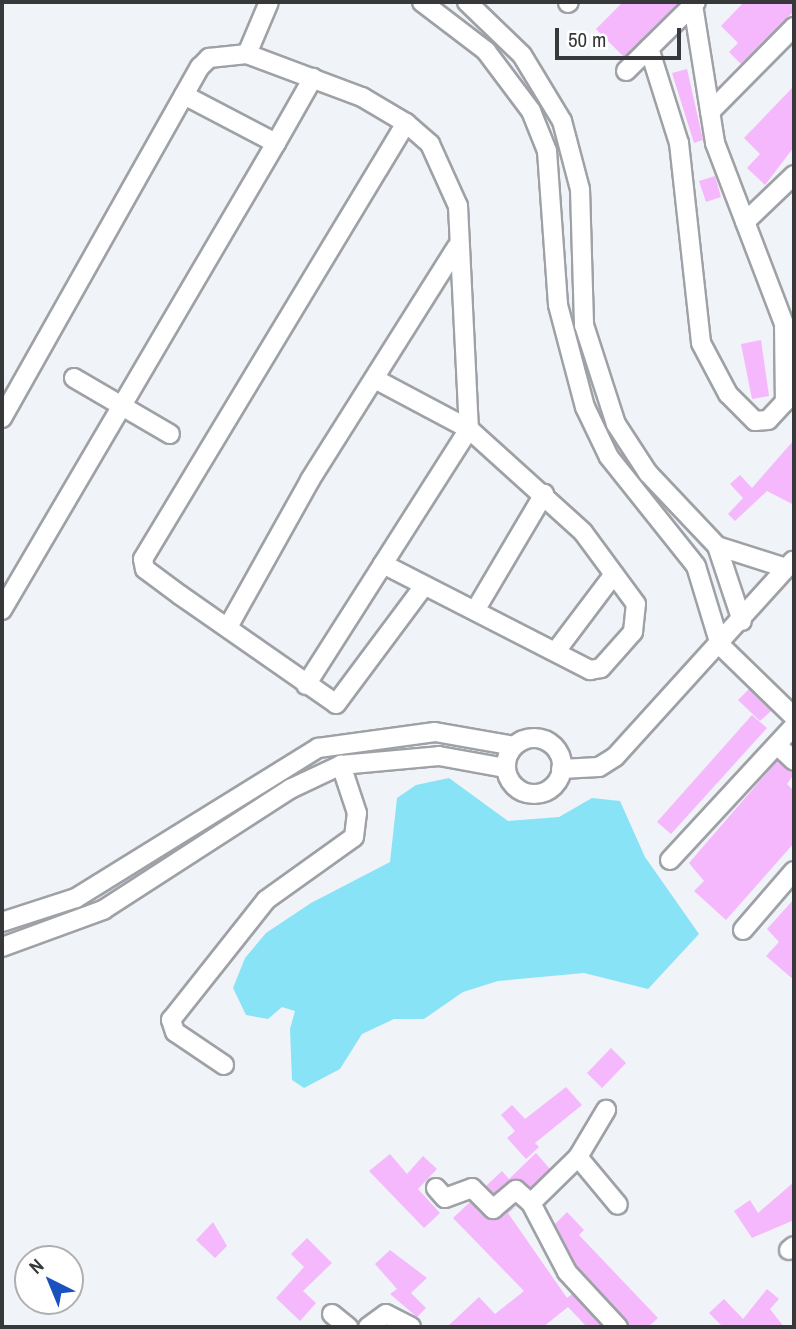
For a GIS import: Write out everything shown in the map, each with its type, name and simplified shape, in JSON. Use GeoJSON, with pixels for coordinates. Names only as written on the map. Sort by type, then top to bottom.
{"type":"FeatureCollection","features":[{"type":"Feature","properties":{"kind":"street"},"geometry":{"type":"LineString","coordinates":[[247,54],[269,2]]}},
{"type":"Feature","properties":{"kind":"street"},"geometry":{"type":"LineString","coordinates":[[422,2],[486,51],[531,111],[547,151],[558,305],[585,407],[609,457],[696,566],[720,645],[794,717]]}},
{"type":"Feature","properties":{"kind":"street"},"geometry":{"type":"LineString","coordinates":[[467,2],[522,55],[562,121],[580,189],[584,325],[616,424],[656,482],[717,546],[742,621]]}},
{"type":"Feature","properties":{"kind":"street"},"geometry":{"type":"LineString","coordinates":[[649,48],[679,143],[701,343],[746,416],[764,423],[790,397],[789,319],[745,222],[710,112],[695,3]]}},
{"type":"Feature","properties":{"kind":"street"},"geometry":{"type":"LineString","coordinates":[[625,71],[695,3]]}},
{"type":"Feature","properties":{"kind":"street"},"geometry":{"type":"LineString","coordinates":[[710,112],[794,27]]}},
{"type":"Feature","properties":{"kind":"street"},"geometry":{"type":"LineString","coordinates":[[2,418],[184,95],[209,58],[247,54],[313,78],[406,123],[449,174],[458,206],[468,429],[306,685]]}},
{"type":"Feature","properties":{"kind":"street"},"geometry":{"type":"LineString","coordinates":[[2,610],[313,78]]}},
{"type":"Feature","properties":{"kind":"street"},"geometry":{"type":"LineString","coordinates":[[184,95],[276,144]]}},
{"type":"Feature","properties":{"kind":"street"},"geometry":{"type":"LineString","coordinates":[[406,123],[144,559],[145,569],[306,685],[340,702],[424,586]]}},
{"type":"Feature","properties":{"kind":"street"},"geometry":{"type":"LineString","coordinates":[[745,222],[794,175]]}},
{"type":"Feature","properties":{"kind":"street"},"geometry":{"type":"LineString","coordinates":[[228,627],[310,480],[377,380],[458,246]]}},
{"type":"Feature","properties":{"kind":"street"},"geometry":{"type":"LineString","coordinates":[[74,378],[170,434]]}},
{"type":"Feature","properties":{"kind":"street"},"geometry":{"type":"LineString","coordinates":[[377,380],[468,429],[544,494],[614,573],[636,604],[633,632],[595,670],[383,564]]}},
{"type":"Feature","properties":{"kind":"street"},"geometry":{"type":"LineString","coordinates":[[476,609],[544,494]]}},
{"type":"Feature","properties":{"kind":"street"},"geometry":{"type":"LineString","coordinates":[[561,769],[598,766],[615,757],[742,621],[790,564],[717,546]]}},
{"type":"Feature","properties":{"kind":"street"},"geometry":{"type":"LineString","coordinates":[[556,651],[614,573]]}},
{"type":"Feature","properties":{"kind":"street"},"geometry":{"type":"LineString","coordinates":[[670,860],[794,726]]}},
{"type":"Feature","properties":{"kind":"street"},"geometry":{"type":"LineString","coordinates":[[2,922],[76,898],[318,748],[435,732],[514,746],[535,738],[549,743],[561,769],[555,784],[533,794],[518,789],[506,768],[514,746]]}},
{"type":"Feature","properties":{"kind":"street"},"geometry":{"type":"LineString","coordinates":[[777,745],[794,761]]}},
{"type":"Feature","properties":{"kind":"street"},"geometry":{"type":"LineString","coordinates":[[2,947],[103,910],[290,789],[341,765],[439,756],[506,768]]}},
{"type":"Feature","properties":{"kind":"street"},"geometry":{"type":"LineString","coordinates":[[224,1065],[175,1032],[171,1020],[266,900],[354,836],[357,813],[341,765]]}},
{"type":"Feature","properties":{"kind":"street"},"geometry":{"type":"LineString","coordinates":[[743,930],[794,872]]}},
{"type":"Feature","properties":{"kind":"street"},"geometry":{"type":"LineString","coordinates":[[531,1203],[578,1157],[606,1110]]}},
{"type":"Feature","properties":{"kind":"street"},"geometry":{"type":"LineString","coordinates":[[578,1157],[618,1205]]}},
{"type":"Feature","properties":{"kind":"street"},"geometry":{"type":"LineString","coordinates":[[436,1188],[445,1198],[472,1188],[493,1209],[516,1190],[531,1203],[567,1272],[618,1327]]}},
{"type":"Feature","properties":{"kind":"street"},"geometry":{"type":"LineString","coordinates":[[332,1314],[348,1327]]}},
{"type":"Feature","properties":{"kind":"street"},"geometry":{"type":"LineString","coordinates":[[368,1327],[386,1314],[411,1327]]}},
{"type":"Feature","properties":{"kind":"water"},"geometry":{"type":"Polygon","coordinates":[[[449,778],[508,821],[559,817],[592,798],[620,801],[645,857],[699,934],[648,989],[584,973],[498,981],[463,992],[424,1019],[394,1019],[362,1034],[340,1069],[304,1088],[292,1080],[290,1029],[295,1011],[282,1007],[268,1019],[246,1015],[233,988],[245,958],[266,933],[311,903],[390,862],[397,798],[416,785],[449,778]]]}},
{"type":"Feature","properties":{"kind":"building"},"geometry":{"type":"Polygon","coordinates":[[[623,2],[680,2],[624,57],[596,29],[623,2]]]}},
{"type":"Feature","properties":{"kind":"building"},"geometry":{"type":"Polygon","coordinates":[[[744,2],[794,2],[794,11],[741,64],[729,52],[738,43],[721,26],[744,2]]]}},
{"type":"Feature","properties":{"kind":"building"},"geometry":{"type":"Polygon","coordinates":[[[687,69],[703,140],[694,143],[672,73],[687,69]]]}},
{"type":"Feature","properties":{"kind":"building"},"geometry":{"type":"Polygon","coordinates":[[[794,86],[794,147],[765,185],[747,168],[760,154],[744,138],[794,86]]]}},
{"type":"Feature","properties":{"kind":"building"},"geometry":{"type":"Polygon","coordinates":[[[715,176],[721,197],[706,202],[699,181],[715,176]]]}},
{"type":"Feature","properties":{"kind":"building"},"geometry":{"type":"Polygon","coordinates":[[[761,340],[769,396],[752,399],[741,344],[761,340]]]}},
{"type":"Feature","properties":{"kind":"building"},"geometry":{"type":"Polygon","coordinates":[[[794,440],[794,505],[767,491],[735,521],[728,514],[743,498],[730,484],[740,475],[752,488],[794,440]]]}},
{"type":"Feature","properties":{"kind":"building"},"geometry":{"type":"Polygon","coordinates":[[[749,689],[771,711],[760,721],[738,700],[749,689]]]}},
{"type":"Feature","properties":{"kind":"building"},"geometry":{"type":"Polygon","coordinates":[[[752,715],[767,728],[671,834],[657,822],[752,715]]]}},
{"type":"Feature","properties":{"kind":"building"},"geometry":{"type":"Polygon","coordinates":[[[777,761],[794,774],[787,784],[794,791],[794,843],[726,920],[694,891],[704,881],[689,863],[777,761]]]}},
{"type":"Feature","properties":{"kind":"building"},"geometry":{"type":"Polygon","coordinates":[[[794,899],[794,980],[766,956],[779,942],[767,929],[794,899]]]}},
{"type":"Feature","properties":{"kind":"building"},"geometry":{"type":"Polygon","coordinates":[[[611,1048],[626,1063],[602,1088],[587,1073],[611,1048]]]}},
{"type":"Feature","properties":{"kind":"building"},"geometry":{"type":"Polygon","coordinates":[[[566,1087],[582,1105],[535,1143],[539,1147],[526,1159],[507,1138],[515,1131],[501,1115],[512,1105],[525,1119],[566,1087]]]}},
{"type":"Feature","properties":{"kind":"building"},"geometry":{"type":"Polygon","coordinates":[[[536,1153],[550,1169],[531,1188],[518,1179],[494,1194],[486,1186],[502,1171],[509,1179],[536,1153]]]}},
{"type":"Feature","properties":{"kind":"building"},"geometry":{"type":"Polygon","coordinates":[[[390,1154],[407,1174],[423,1156],[437,1169],[418,1189],[440,1213],[424,1228],[369,1171],[390,1154]]]}},
{"type":"Feature","properties":{"kind":"building"},"geometry":{"type":"Polygon","coordinates":[[[794,1182],[794,1220],[752,1238],[734,1211],[750,1200],[758,1213],[794,1182]]]}},
{"type":"Feature","properties":{"kind":"building"},"geometry":{"type":"Polygon","coordinates":[[[470,1202],[490,1220],[517,1206],[508,1213],[567,1298],[572,1294],[603,1327],[587,1327],[568,1307],[543,1327],[447,1327],[479,1297],[495,1314],[524,1291],[453,1218],[470,1202]]]}},
{"type":"Feature","properties":{"kind":"building"},"geometry":{"type":"Polygon","coordinates":[[[567,1212],[584,1230],[579,1235],[658,1318],[648,1327],[629,1327],[576,1265],[555,1224],[567,1212]]]}},
{"type":"Feature","properties":{"kind":"building"},"geometry":{"type":"Polygon","coordinates":[[[213,1222],[227,1246],[215,1258],[196,1240],[213,1222]]]}},
{"type":"Feature","properties":{"kind":"building"},"geometry":{"type":"Polygon","coordinates":[[[307,1238],[332,1263],[303,1291],[316,1303],[300,1321],[276,1298],[304,1267],[291,1254],[307,1238]]]}},
{"type":"Feature","properties":{"kind":"building"},"geometry":{"type":"Polygon","coordinates":[[[390,1250],[427,1278],[411,1293],[426,1308],[417,1317],[390,1294],[397,1289],[375,1264],[390,1250]]]}},
{"type":"Feature","properties":{"kind":"building"},"geometry":{"type":"Polygon","coordinates":[[[767,1289],[779,1299],[770,1309],[784,1327],[723,1327],[709,1313],[724,1299],[743,1319],[767,1289]]]}}]}
